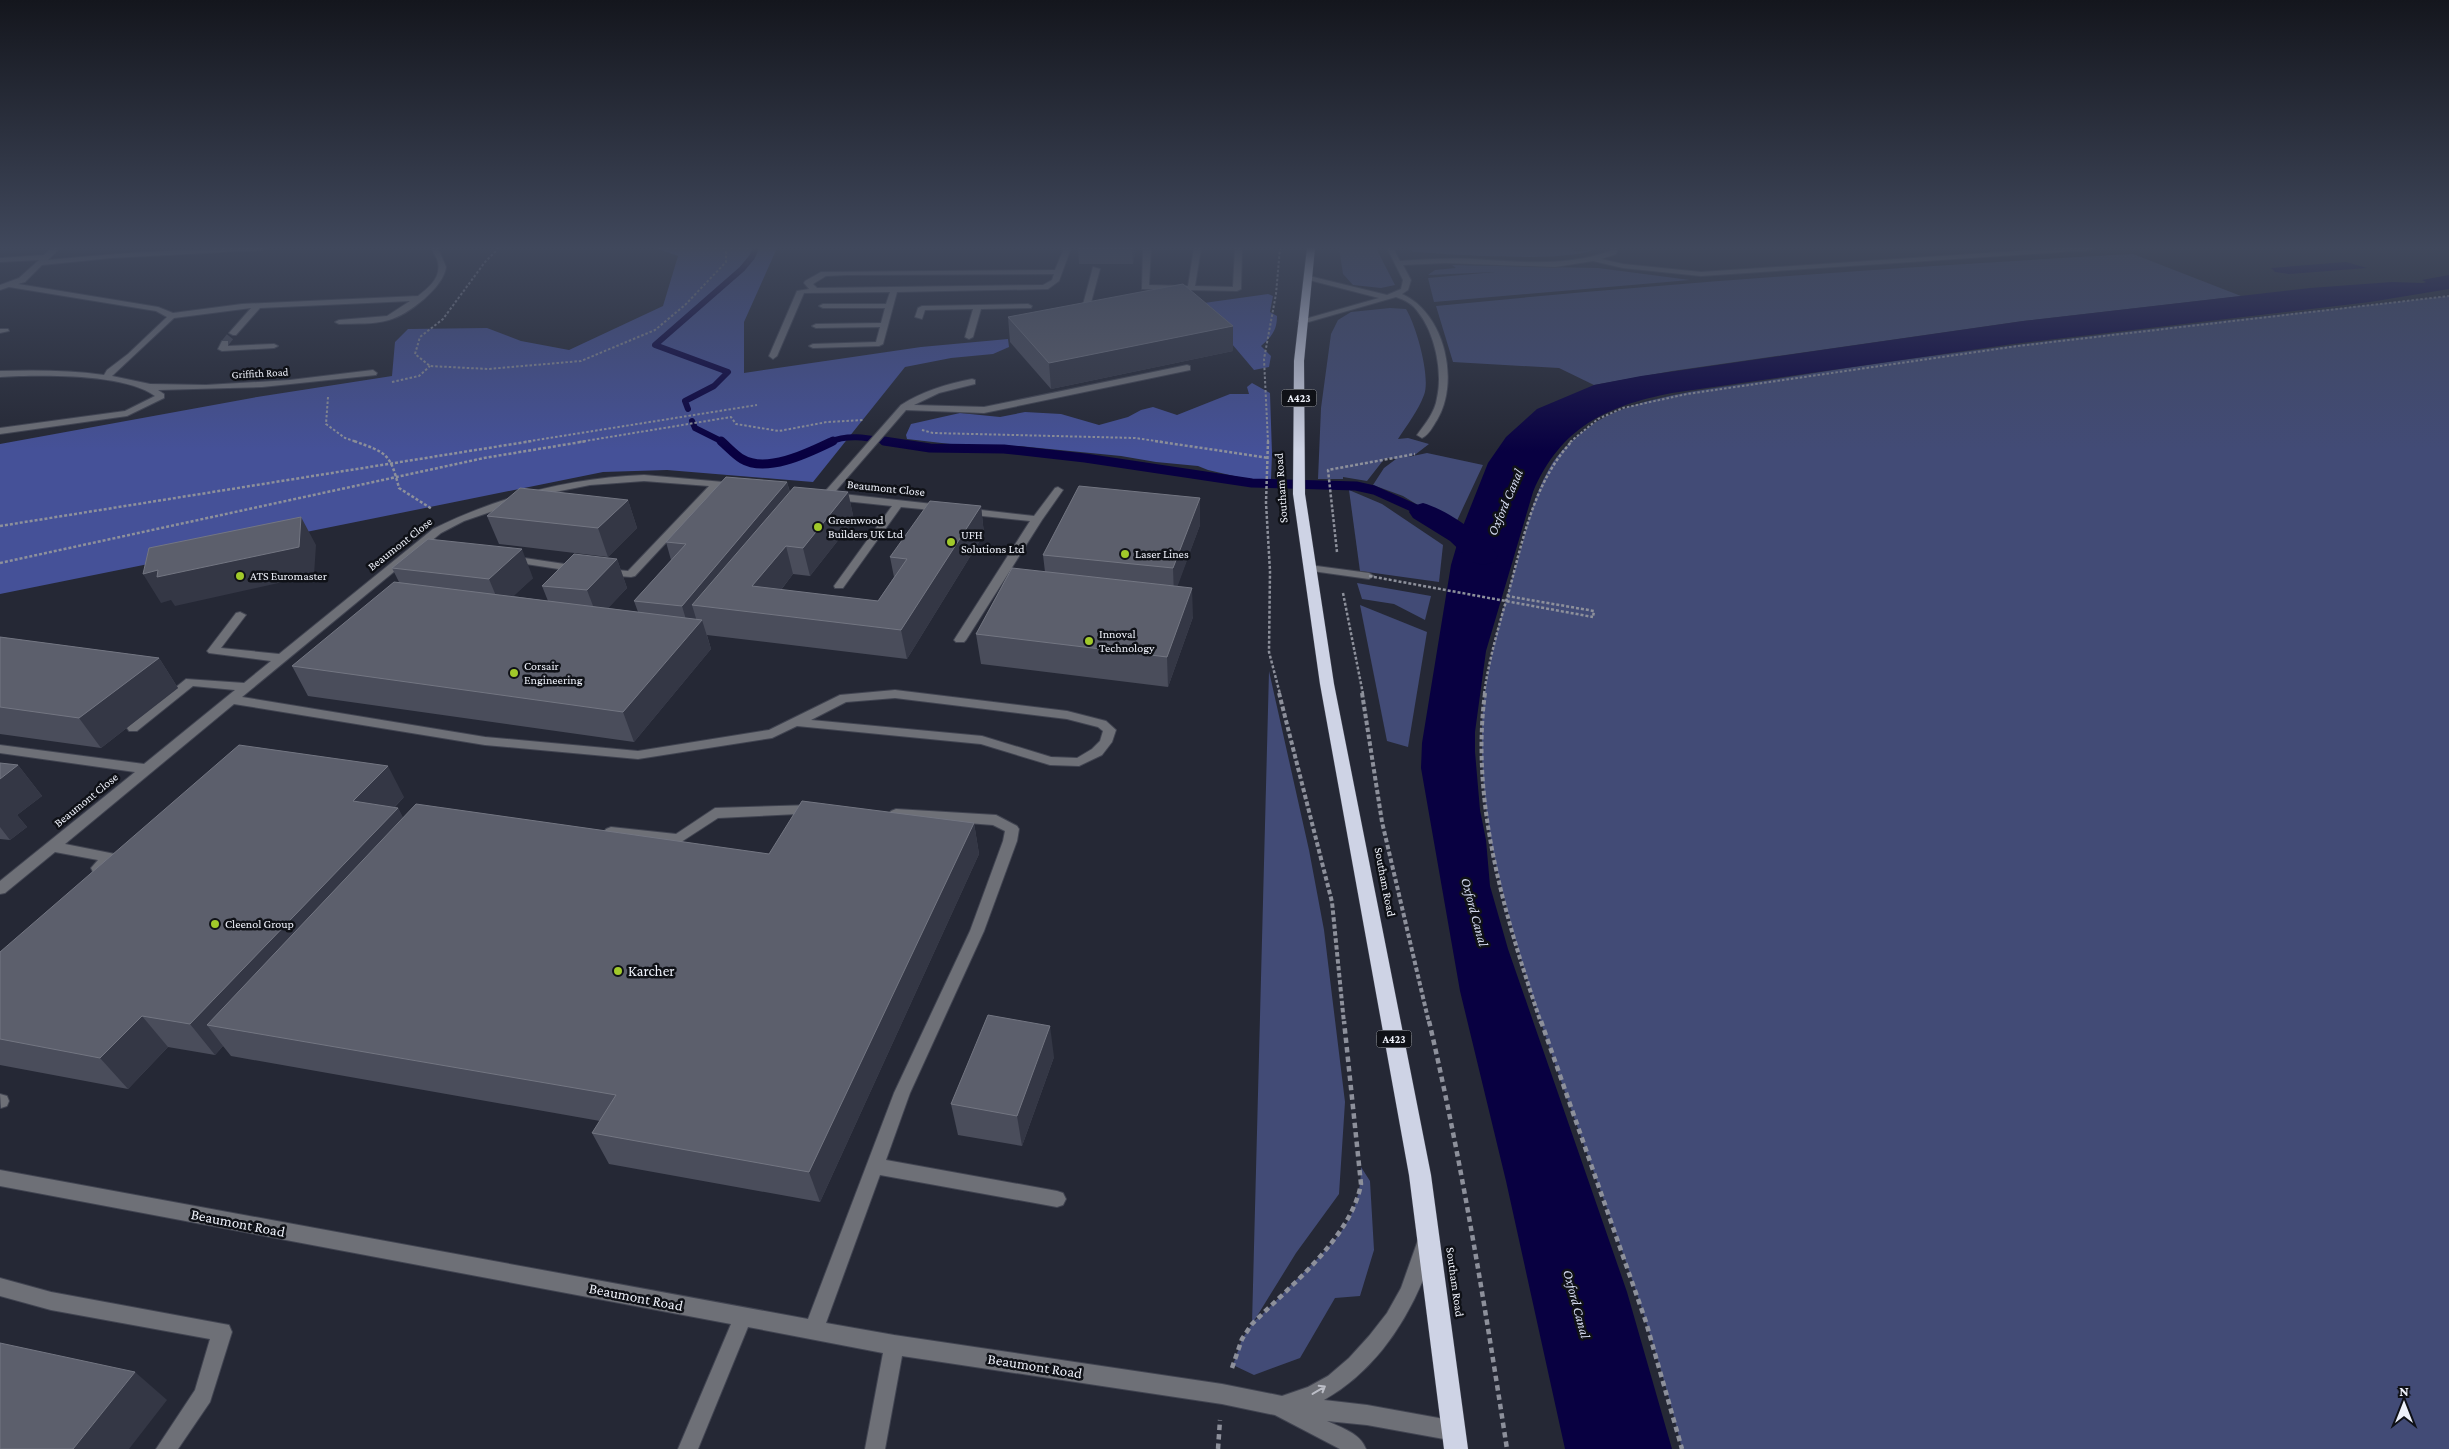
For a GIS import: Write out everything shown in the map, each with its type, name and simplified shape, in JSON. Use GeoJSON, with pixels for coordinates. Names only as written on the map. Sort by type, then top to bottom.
{"type":"FeatureCollection","features":[{"type":"Feature","properties":{"kind":"highway","name":"Southam Road"},"geometry":{"type":"LineString","coordinates":[[1303,316],[1297,474],[1309,568],[1327,684],[1420,1175],[1456,1440]]}},
{"type":"Feature","properties":{"kind":"street"},"geometry":{"type":"LineString","coordinates":[[107,378],[110,372],[131,356],[172,316],[175,316]]}},
{"type":"Feature","properties":{"kind":"street"},"geometry":{"type":"LineString","coordinates":[[233,333],[248,316]]}},
{"type":"Feature","properties":{"kind":"street"},"geometry":{"type":"LineString","coordinates":[[339,322],[388,318],[392,316]]}},
{"type":"Feature","properties":{"kind":"street"},"geometry":{"type":"LineString","coordinates":[[772,356],[790,316]]}},
{"type":"Feature","properties":{"kind":"street"},"geometry":{"type":"LineString","coordinates":[[813,346],[879,344],[886,316]]}},
{"type":"Feature","properties":{"kind":"street"},"geometry":{"type":"LineString","coordinates":[[969,337],[975,316]]}},
{"type":"Feature","properties":{"kind":"street"},"geometry":{"type":"LineString","coordinates":[[1302,321],[1322,316]]}},
{"type":"Feature","properties":{"kind":"street"},"geometry":{"type":"LineString","coordinates":[[1422,435],[1437,411],[1442,397],[1438,349],[1425,316]]}},
{"type":"Feature","properties":{"kind":"street"},"geometry":{"type":"LineString","coordinates":[[816,326],[884,325]]}},
{"type":"Feature","properties":{"kind":"street"},"geometry":{"type":"LineString","coordinates":[[225,343],[222,349],[274,346]]}},
{"type":"Feature","properties":{"kind":"street"},"geometry":{"type":"LineString","coordinates":[[904,407],[984,410],[1187,368]]}},
{"type":"Feature","properties":{"kind":"street","name":"Griffith Road"},"geometry":{"type":"LineString","coordinates":[[0,374],[53,371],[107,378],[147,387],[208,387],[333,379],[373,373]]}},
{"type":"Feature","properties":{"kind":"street"},"geometry":{"type":"LineString","coordinates":[[890,422],[918,396],[939,388],[972,382]]}},
{"type":"Feature","properties":{"kind":"street"},"geometry":{"type":"LineString","coordinates":[[0,431],[127,412],[161,396],[147,387]]}},
{"type":"Feature","properties":{"kind":"street","name":"Beaumont Close"},"geometry":{"type":"LineString","coordinates":[[890,422],[862,455],[821,495],[1036,519]]}},
{"type":"Feature","properties":{"kind":"street","name":"Beaumont Close"},"geometry":{"type":"LineString","coordinates":[[0,889],[417,545],[466,515],[536,493],[613,479],[645,478],[744,487]]}},
{"type":"Feature","properties":{"kind":"street"},"geometry":{"type":"LineString","coordinates":[[503,558],[631,574],[716,484]]}},
{"type":"Feature","properties":{"kind":"street"},"geometry":{"type":"LineString","coordinates":[[960,640],[1036,519],[1058,490]]}},
{"type":"Feature","properties":{"kind":"street"},"geometry":{"type":"LineString","coordinates":[[839,586],[898,504]]}},
{"type":"Feature","properties":{"kind":"street"},"geometry":{"type":"LineString","coordinates":[[417,545],[436,548]]}},
{"type":"Feature","properties":{"kind":"street"},"geometry":{"type":"LineString","coordinates":[[1309,568],[1369,576]]}},
{"type":"Feature","properties":{"kind":"street"},"geometry":{"type":"LineString","coordinates":[[240,615],[213,651],[280,658]]}},
{"type":"Feature","properties":{"kind":"street"},"geometry":{"type":"LineString","coordinates":[[133,728],[190,682],[245,687]]}},
{"type":"Feature","properties":{"kind":"street"},"geometry":{"type":"LineString","coordinates":[[230,699],[485,741],[638,755],[772,734],[794,722],[844,698],[895,694],[1067,715],[1102,724],[1110,730],[1106,742],[1097,752],[1079,762],[1050,761],[982,740],[794,722]]}},
{"type":"Feature","properties":{"kind":"street"},"geometry":{"type":"LineString","coordinates":[[0,749],[146,769]]}},
{"type":"Feature","properties":{"kind":"street"},"geometry":{"type":"LineString","coordinates":[[601,831],[678,839],[715,813],[833,811]]}},
{"type":"Feature","properties":{"kind":"street"},"geometry":{"type":"LineString","coordinates":[[814,1330],[902,1093],[977,931],[1010,841],[1012,829],[996,820],[881,813]]}},
{"type":"Feature","properties":{"kind":"street"},"geometry":{"type":"LineString","coordinates":[[52,846],[110,858],[88,877]]}},
{"type":"Feature","properties":{"kind":"street"},"geometry":{"type":"LineString","coordinates":[[874,1166],[1057,1198]]}},
{"type":"Feature","properties":{"kind":"street","name":"Beaumont Road"},"geometry":{"type":"LineString","coordinates":[[0,1178],[894,1345],[1222,1394],[1274,1405],[1367,1414],[1456,1440]]}},
{"type":"Feature","properties":{"kind":"street","name":"Beaumont Road"},"geometry":{"type":"LineString","coordinates":[[1274,1405],[1302,1401],[1332,1383],[1356,1364],[1380,1340],[1400,1311],[1413,1285],[1422,1255],[1427,1224]]}},
{"type":"Feature","properties":{"kind":"street"},"geometry":{"type":"LineString","coordinates":[[0,1287],[51,1300],[222,1332],[203,1395],[166,1449]]}},
{"type":"Feature","properties":{"kind":"street"},"geometry":{"type":"LineString","coordinates":[[688,1449],[743,1317]]}},
{"type":"Feature","properties":{"kind":"street"},"geometry":{"type":"LineString","coordinates":[[875,1449],[894,1345]]}},
{"type":"Feature","properties":{"kind":"street","name":"Beaumont Road"},"geometry":{"type":"LineString","coordinates":[[1274,1405],[1345,1440],[1356,1449]]}},
{"type":"Feature","properties":{"kind":"path"},"geometry":{"type":"LineString","coordinates":[[445,316],[420,336],[415,354],[430,366],[488,369],[581,361],[616,348],[655,330],[672,316]]}},
{"type":"Feature","properties":{"kind":"path"},"geometry":{"type":"LineString","coordinates":[[1218,1449],[1222,1394],[1242,1339],[1252,1324],[1337,1238],[1349,1220],[1358,1201],[1361,1184],[1332,902],[1269,652],[1270,571],[1267,493],[1269,458],[1264,359],[1272,316]]}},
{"type":"Feature","properties":{"kind":"path"},"geometry":{"type":"LineString","coordinates":[[1682,1449],[1672,1404],[1641,1303],[1531,995],[1500,885],[1488,821],[1482,768],[1482,728],[1487,688],[1508,596],[1530,517],[1546,475],[1571,441],[1588,427],[1623,408],[1687,394],[1989,350],[2282,316]]}},
{"type":"Feature","properties":{"kind":"path"},"geometry":{"type":"LineString","coordinates":[[333,379],[327,398],[326,424],[345,438],[380,450],[392,462],[399,488],[426,507],[454,516],[466,515]]}},
{"type":"Feature","properties":{"kind":"path"},"geometry":{"type":"LineString","coordinates":[[0,526],[757,405]]}},
{"type":"Feature","properties":{"kind":"path"},"geometry":{"type":"LineString","coordinates":[[0,563],[484,458],[730,417],[736,424],[779,432],[827,422],[870,419],[933,433],[1135,438],[1269,458]]}},
{"type":"Feature","properties":{"kind":"path"},"geometry":{"type":"LineString","coordinates":[[1422,435],[1433,438],[1428,447],[1416,454],[1328,470],[1339,571],[1365,708],[1382,822],[1426,1004],[1472,1232],[1507,1449]]}},
{"type":"Feature","properties":{"kind":"path"},"geometry":{"type":"LineString","coordinates":[[1369,576],[1593,617],[1594,611],[1508,596]]}},
{"type":"Feature","properties":{"kind":"shaded area"},"geometry":{"type":"Polygon","coordinates":[[[642,316],[747,316],[744,322],[744,373],[921,347],[1008,339],[1009,347],[993,354],[951,358],[905,367],[813,482],[667,470],[603,472],[0,594],[0,444],[257,397],[392,376],[395,342],[408,329],[487,328],[521,341],[569,350],[642,316]]]}},
{"type":"Feature","properties":{"kind":"shaded area"},"geometry":{"type":"Polygon","coordinates":[[[1213,316],[1277,316],[1273,333],[1261,346],[1271,356],[1269,367],[1254,370],[1232,344],[1213,316]]]}},
{"type":"Feature","properties":{"kind":"shaded area"},"geometry":{"type":"Polygon","coordinates":[[[1345,316],[1409,316],[1418,338],[1426,376],[1426,387],[1422,401],[1398,439],[1408,438],[1429,444],[1416,454],[1408,457],[1427,453],[1483,465],[1454,527],[1403,496],[1373,485],[1384,468],[1396,459],[1385,458],[1367,481],[1343,477],[1343,479],[1318,479],[1321,408],[1331,334],[1338,320],[1345,316]]]}},
{"type":"Feature","properties":{"kind":"shaded area"},"geometry":{"type":"Polygon","coordinates":[[[1439,316],[2070,316],[1672,371],[1594,385],[1559,368],[1453,362],[1439,316]]]}},
{"type":"Feature","properties":{"kind":"shaded area"},"geometry":{"type":"Polygon","coordinates":[[[2272,316],[2449,316],[2449,1449],[1682,1449],[1642,1308],[1568,1100],[1521,960],[1497,870],[1487,813],[1482,754],[1485,690],[1499,625],[1530,514],[1543,480],[1562,451],[1589,427],[1607,416],[1629,407],[1679,394],[1945,354],[2272,316]]]}},
{"type":"Feature","properties":{"kind":"shaded area"},"geometry":{"type":"Polygon","coordinates":[[[1252,383],[1270,393],[1271,479],[1247,479],[1198,466],[1121,456],[1019,446],[959,445],[907,439],[906,435],[911,424],[960,413],[1000,417],[1025,412],[1061,414],[1099,425],[1128,417],[1141,410],[1153,407],[1177,415],[1230,394],[1249,394],[1247,387],[1252,383]]]}},
{"type":"Feature","properties":{"kind":"shaded area"},"geometry":{"type":"Polygon","coordinates":[[[1349,490],[1382,504],[1443,545],[1439,582],[1360,571],[1349,490]]]}},
{"type":"Feature","properties":{"kind":"shaded area"},"geometry":{"type":"Polygon","coordinates":[[[1357,583],[1431,596],[1425,620],[1394,604],[1362,599],[1357,583]]]}},
{"type":"Feature","properties":{"kind":"shaded area"},"geometry":{"type":"Polygon","coordinates":[[[1360,605],[1427,632],[1408,747],[1387,741],[1360,605]]]}},
{"type":"Feature","properties":{"kind":"shaded area"},"geometry":{"type":"Polygon","coordinates":[[[1269,671],[1309,850],[1324,930],[1345,1102],[1339,1194],[1296,1253],[1254,1321],[1332,1244],[1350,1218],[1356,1203],[1360,1186],[1361,1167],[1370,1181],[1374,1250],[1360,1296],[1335,1298],[1300,1358],[1254,1375],[1233,1365],[1242,1339],[1252,1324],[1269,671]]]}},
{"type":"Feature","properties":{"kind":"water","name":"Oxford Canal"},"geometry":{"type":"Polygon","coordinates":[[[2070,316],[2254,316],[2013,344],[1648,398],[1606,413],[1588,423],[1572,436],[1557,451],[1544,470],[1533,492],[1486,651],[1475,732],[1480,810],[1486,840],[1490,886],[1508,949],[1627,1292],[1672,1449],[1565,1449],[1506,1181],[1460,991],[1421,768],[1422,743],[1451,565],[1461,531],[1488,463],[1506,437],[1537,409],[1594,385],[1641,376],[2070,316]]]}},
{"type":"Feature","properties":{"kind":"building"},"geometry":{"type":"Polygon","coordinates":[[[1221,316],[1233,326],[1049,363],[1008,317],[1221,316]]]}},
{"type":"Feature","properties":{"kind":"building"},"geometry":{"type":"Polygon","coordinates":[[[726,477],[787,482],[682,606],[634,601],[686,544],[666,542],[726,477]]]}},
{"type":"Feature","properties":{"kind":"building"},"geometry":{"type":"Polygon","coordinates":[[[1079,486],[1200,498],[1173,568],[1043,555],[1079,486]]]}},
{"type":"Feature","properties":{"kind":"building"},"geometry":{"type":"Polygon","coordinates":[[[794,487],[848,492],[803,548],[786,546],[752,586],[878,601],[907,559],[890,557],[930,501],[981,506],[901,630],[692,605],[794,487]]]}},
{"type":"Feature","properties":{"kind":"building"},"geometry":{"type":"Polygon","coordinates":[[[520,488],[628,500],[598,528],[487,516],[520,488]]]}},
{"type":"Feature","properties":{"kind":"building"},"geometry":{"type":"Polygon","coordinates":[[[301,517],[299,547],[157,577],[158,570],[143,574],[149,548],[301,517]]]}},
{"type":"Feature","properties":{"kind":"building"},"geometry":{"type":"Polygon","coordinates":[[[428,539],[522,549],[489,579],[392,568],[428,539]]]}},
{"type":"Feature","properties":{"kind":"building"},"geometry":{"type":"Polygon","coordinates":[[[574,554],[617,559],[587,590],[542,586],[574,554]]]}},
{"type":"Feature","properties":{"kind":"building"},"geometry":{"type":"Polygon","coordinates":[[[1012,568],[1192,588],[1167,657],[976,634],[1012,568]]]}},
{"type":"Feature","properties":{"kind":"building","name":"Corsair Engineering"},"geometry":{"type":"Polygon","coordinates":[[[394,582],[702,620],[623,712],[292,666],[394,582]]]}},
{"type":"Feature","properties":{"kind":"building"},"geometry":{"type":"Polygon","coordinates":[[[0,637],[159,658],[79,718],[0,707],[0,637]]]}},
{"type":"Feature","properties":{"kind":"building","name":"Cleenol Group"},"geometry":{"type":"Polygon","coordinates":[[[239,745],[388,766],[353,801],[398,808],[190,1024],[142,1016],[100,1058],[0,1039],[0,952],[239,745]]]}},
{"type":"Feature","properties":{"kind":"building"},"geometry":{"type":"Polygon","coordinates":[[[0,763],[18,765],[0,779],[0,763]]]}},
{"type":"Feature","properties":{"kind":"building","name":"Karcher"},"geometry":{"type":"Polygon","coordinates":[[[802,801],[974,823],[809,1172],[592,1133],[616,1095],[207,1025],[416,804],[769,854],[802,801]]]}},
{"type":"Feature","properties":{"kind":"building"},"geometry":{"type":"Polygon","coordinates":[[[988,1015],[1050,1026],[1017,1116],[951,1104],[988,1015]]]}},
{"type":"Feature","properties":{"kind":"building"},"geometry":{"type":"Polygon","coordinates":[[[0,1343],[135,1372],[73,1449],[0,1449],[0,1343]]]}},
{"type":"Feature","properties":{"kind":"waterway"},"geometry":{"type":"LineString","coordinates":[[688,409],[685,401],[714,386],[728,372],[655,345],[689,316]]}},
{"type":"Feature","properties":{"kind":"waterway"},"geometry":{"type":"LineString","coordinates":[[692,421],[695,428],[721,441]]}},
{"type":"Feature","properties":{"kind":"waterway"},"geometry":{"type":"LineString","coordinates":[[830,442],[853,437],[892,442]]}},
{"type":"Feature","properties":{"kind":"waterway"},"geometry":{"type":"LineString","coordinates":[[721,441],[742,459],[752,463],[764,464],[788,460],[833,441]]}},
{"type":"Feature","properties":{"kind":"waterway"},"geometry":{"type":"LineString","coordinates":[[884,441],[930,448],[1004,449],[1085,458],[1252,483],[1356,486],[1374,490],[1423,512]]}},
{"type":"Feature","properties":{"kind":"waterway"},"geometry":{"type":"LineString","coordinates":[[1423,512],[1460,535],[1483,556]]}},
{"type":"Feature","properties":{"kind":"tunnel"},"geometry":{"type":"LineString","coordinates":[[225,343],[233,333]]}},
{"type":"Feature","properties":{"kind":"place","name":"Greenwood Builders UK Ltd"},"geometry":{"type":"Point","coordinates":[818,527]}},
{"type":"Feature","properties":{"kind":"place","name":"UFH Solutions Ltd"},"geometry":{"type":"Point","coordinates":[951,542]}},
{"type":"Feature","properties":{"kind":"place","name":"Laser Lines"},"geometry":{"type":"Point","coordinates":[1125,554]}},
{"type":"Feature","properties":{"kind":"place","name":"ATS Euromaster"},"geometry":{"type":"Point","coordinates":[240,576]}},
{"type":"Feature","properties":{"kind":"place","name":"Innoval Technology"},"geometry":{"type":"Point","coordinates":[1089,641]}},
{"type":"Feature","properties":{"kind":"place","name":"Corsair Engineering"},"geometry":{"type":"Point","coordinates":[514,673]}},
{"type":"Feature","properties":{"kind":"place","name":"Cleenol Group"},"geometry":{"type":"Point","coordinates":[215,924]}},
{"type":"Feature","properties":{"kind":"place","name":"Karcher"},"geometry":{"type":"Point","coordinates":[618,971]}}]}
